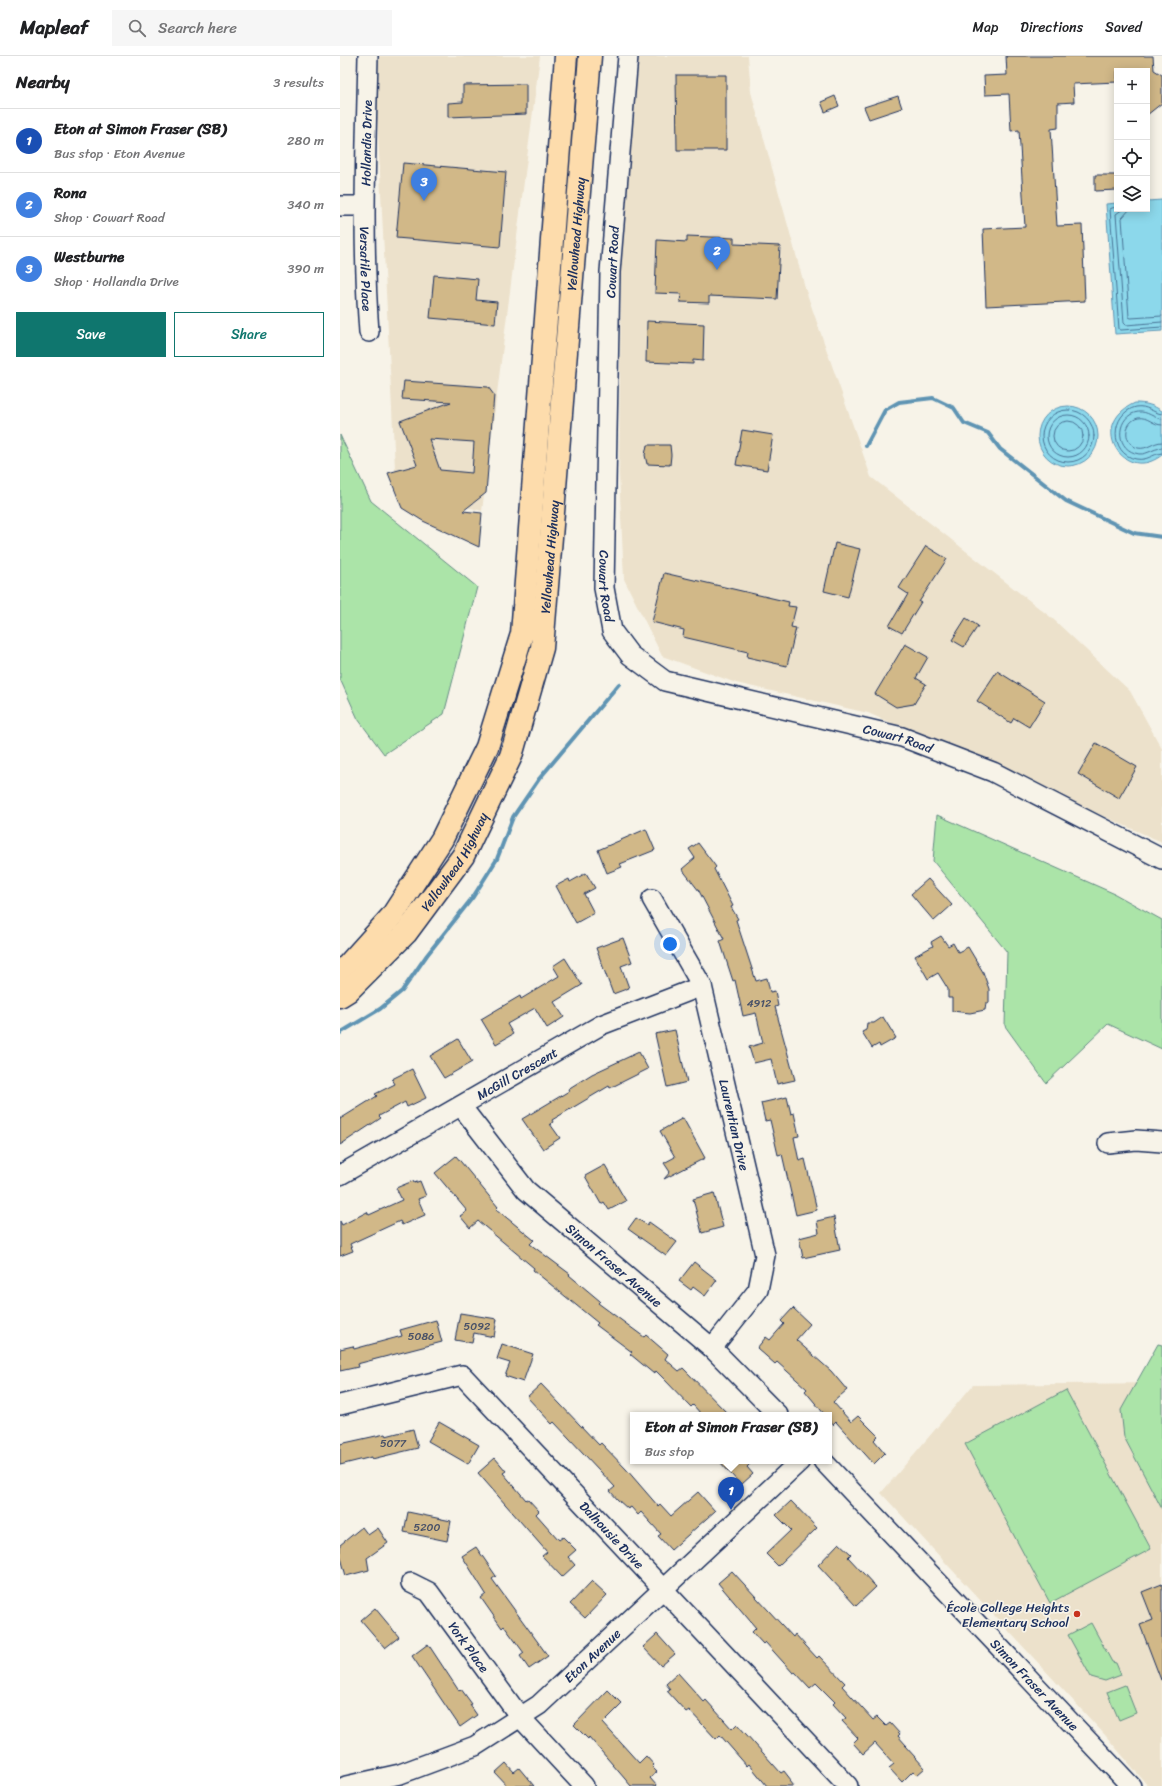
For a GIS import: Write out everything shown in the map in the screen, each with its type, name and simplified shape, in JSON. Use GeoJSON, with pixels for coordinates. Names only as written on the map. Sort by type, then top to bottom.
{"type":"FeatureCollection","features":[{"type":"Feature","properties":{"kind":"highway","name":"Yellowhead Highway"},"geometry":{"type":"LineString","coordinates":[[340,974],[392,916],[442,838],[487,747],[522,634],[566,56]]}},
{"type":"Feature","properties":{"kind":"highway","name":"Yellowhead Highway"},"geometry":{"type":"LineString","coordinates":[[340,996],[348,991],[406,933],[463,856],[511,756],[542,648],[590,56]]}},
{"type":"Feature","properties":{"kind":"street","name":"Hollandia Drive"},"geometry":{"type":"LineString","coordinates":[[364,206],[368,56]]}},
{"type":"Feature","properties":{"kind":"street","name":"Cowart Road"},"geometry":{"type":"LineString","coordinates":[[628,56],[610,272],[604,588],[612,631],[630,655],[666,681],[902,737],[993,772],[1162,859]]}},
{"type":"Feature","properties":{"kind":"street"},"geometry":{"type":"LineString","coordinates":[[340,206],[364,206]]}},
{"type":"Feature","properties":{"kind":"street","name":"Versatile Place"},"geometry":{"type":"LineString","coordinates":[[364,206],[370,332]]}},
{"type":"Feature","properties":{"kind":"street","name":"Laurentian Drive"},"geometry":{"type":"LineString","coordinates":[[652,899],[702,986],[765,1255],[758,1290],[712,1348]]}},
{"type":"Feature","properties":{"kind":"street","name":"McGill Crescent"},"geometry":{"type":"LineString","coordinates":[[340,1175],[601,1025],[702,986]]}},
{"type":"Feature","properties":{"kind":"street","name":"Simon Fraser Avenue"},"geometry":{"type":"LineString","coordinates":[[461,1106],[526,1190],[712,1348],[775,1412]]}},
{"type":"Feature","properties":{"kind":"street"},"geometry":{"type":"LineString","coordinates":[[1108,1143],[1136,1140],[1162,1142]]}},
{"type":"Feature","properties":{"kind":"street","name":"Dalhousie Drive"},"geometry":{"type":"LineString","coordinates":[[340,1405],[462,1375],[848,1786]]}},
{"type":"Feature","properties":{"kind":"street","name":"Eton Avenue"},"geometry":{"type":"LineString","coordinates":[[346,1786],[400,1774],[475,1746],[539,1705],[797,1464]]}},
{"type":"Feature","properties":{"kind":"street","name":"Simon Fraser Avenue"},"geometry":{"type":"LineString","coordinates":[[826,1464],[1131,1786]]}},
{"type":"Feature","properties":{"kind":"street","name":"York Place"},"geometry":{"type":"LineString","coordinates":[[411,1583],[429,1592],[520,1718],[584,1786]]}},
{"type":"Feature","properties":{"kind":"shaded area"},"geometry":{"type":"Polygon","coordinates":[[[374,56],[540,56],[482,511],[396,488],[374,56]]]}},
{"type":"Feature","properties":{"kind":"shaded area"},"geometry":{"type":"Polygon","coordinates":[[[623,56],[748,56],[751,92],[806,291],[871,477],[1053,619],[1130,691],[1162,749],[1162,842],[868,713],[736,683],[662,656],[624,579],[619,475],[623,56]]]}},
{"type":"Feature","properties":{"kind":"shaded area","name":"École College Heights Elementary School"},"geometry":{"type":"Polygon","coordinates":[[[1162,1383],[1162,1786],[1148,1786],[1105,1735],[881,1493],[973,1385],[1162,1383]]]}},
{"type":"Feature","properties":{"kind":"green space"},"geometry":{"type":"Polygon","coordinates":[[[340,435],[371,501],[477,587],[444,714],[384,754],[358,719],[340,679],[340,435]]]}},
{"type":"Feature","properties":{"kind":"green space"},"geometry":{"type":"Polygon","coordinates":[[[937,815],[1115,894],[1162,920],[1162,1049],[1108,1024],[1046,1083],[1005,1026],[1007,952],[933,861],[937,815]]]}},
{"type":"Feature","properties":{"kind":"green space"},"geometry":{"type":"Polygon","coordinates":[[[1158,1344],[1162,1345],[1162,1509],[1124,1437],[1121,1410],[1158,1344]]]}},
{"type":"Feature","properties":{"kind":"green space"},"geometry":{"type":"Polygon","coordinates":[[[1066,1390],[1151,1549],[1050,1603],[965,1444],[1066,1390]]]}},
{"type":"Feature","properties":{"kind":"green space"},"geometry":{"type":"Polygon","coordinates":[[[1091,1623],[1112,1662],[1116,1663],[1121,1675],[1105,1681],[1091,1677],[1068,1635],[1091,1623]]]}},
{"type":"Feature","properties":{"kind":"green space"},"geometry":{"type":"Polygon","coordinates":[[[1125,1685],[1136,1713],[1119,1720],[1107,1692],[1125,1685]]]}},
{"type":"Feature","properties":{"kind":"water"},"geometry":{"type":"Polygon","coordinates":[[[1162,200],[1162,331],[1115,334],[1106,204],[1114,203],[1114,212],[1150,212],[1150,201],[1162,200]]]}},
{"type":"Feature","properties":{"kind":"water"},"geometry":{"type":"Polygon","coordinates":[[[1135,403],[1143,403],[1156,407],[1162,411],[1162,455],[1148,462],[1135,462],[1124,457],[1116,448],[1112,437],[1113,424],[1121,412],[1135,403]]]}},
{"type":"Feature","properties":{"kind":"water"},"geometry":{"type":"Polygon","coordinates":[[[1062,406],[1074,406],[1085,411],[1093,419],[1098,430],[1096,448],[1085,461],[1074,466],[1062,466],[1051,461],[1043,453],[1038,442],[1038,430],[1043,419],[1051,411],[1062,406]]]}},
{"type":"Feature","properties":{"kind":"building"},"geometry":{"type":"Polygon","coordinates":[[[1006,56],[1153,56],[1154,70],[1162,75],[1162,103],[1150,113],[1150,68],[1114,68],[1114,82],[1073,84],[1074,102],[1058,103],[1058,128],[1051,129],[1057,226],[1082,225],[1085,301],[986,306],[983,229],[1025,227],[1019,130],[1011,131],[1009,94],[985,95],[984,76],[1007,75],[1006,56]]]}},
{"type":"Feature","properties":{"kind":"building"},"geometry":{"type":"Polygon","coordinates":[[[676,75],[726,75],[726,150],[677,150],[676,75]]]}},
{"type":"Feature","properties":{"kind":"building"},"geometry":{"type":"Polygon","coordinates":[[[526,84],[526,114],[448,117],[448,103],[463,102],[463,85],[526,84]]]}},
{"type":"Feature","properties":{"kind":"building"},"geometry":{"type":"Polygon","coordinates":[[[835,96],[839,106],[825,112],[821,102],[835,96]]]}},
{"type":"Feature","properties":{"kind":"building"},"geometry":{"type":"Polygon","coordinates":[[[898,96],[902,108],[869,119],[864,107],[898,96]]]}},
{"type":"Feature","properties":{"kind":"building"},"geometry":{"type":"Polygon","coordinates":[[[403,163],[506,172],[500,247],[396,238],[403,163]]]}},
{"type":"Feature","properties":{"kind":"building"},"geometry":{"type":"Polygon","coordinates":[[[1095,175],[1114,175],[1114,190],[1095,191],[1095,175]]]}},
{"type":"Feature","properties":{"kind":"building"},"geometry":{"type":"Polygon","coordinates":[[[687,236],[734,238],[734,244],[780,246],[777,299],[709,296],[709,303],[680,302],[681,294],[655,293],[657,240],[687,242],[687,236]]]}},
{"type":"Feature","properties":{"kind":"building"},"geometry":{"type":"Polygon","coordinates":[[[434,275],[478,279],[476,300],[497,302],[495,324],[430,318],[434,275]]]}},
{"type":"Feature","properties":{"kind":"building"},"geometry":{"type":"Polygon","coordinates":[[[647,321],[704,324],[703,361],[693,360],[693,364],[646,362],[647,321]]]}},
{"type":"Feature","properties":{"kind":"building"},"geometry":{"type":"Polygon","coordinates":[[[404,381],[488,387],[494,395],[486,493],[463,511],[482,513],[479,547],[423,521],[402,508],[388,473],[417,465],[400,421],[451,402],[402,399],[404,381]],[[429,439],[440,470],[472,473],[474,442],[429,439]]]}},
{"type":"Feature","properties":{"kind":"building"},"geometry":{"type":"Polygon","coordinates":[[[742,430],[773,435],[767,470],[736,465],[742,430]]]}},
{"type":"Feature","properties":{"kind":"building"},"geometry":{"type":"Polygon","coordinates":[[[647,445],[670,445],[670,465],[647,464],[645,455],[647,445]]]}},
{"type":"Feature","properties":{"kind":"building"},"geometry":{"type":"Polygon","coordinates":[[[835,543],[860,549],[848,597],[824,591],[835,543]]]}},
{"type":"Feature","properties":{"kind":"building"},"geometry":{"type":"Polygon","coordinates":[[[926,546],[947,559],[919,602],[921,602],[902,633],[889,626],[908,594],[899,588],[926,546]]]}},
{"type":"Feature","properties":{"kind":"building"},"geometry":{"type":"Polygon","coordinates":[[[664,573],[789,602],[788,606],[796,607],[791,627],[796,628],[787,666],[747,657],[748,652],[683,637],[684,630],[652,622],[664,573]]]}},
{"type":"Feature","properties":{"kind":"building"},"geometry":{"type":"Polygon","coordinates":[[[966,618],[978,626],[964,647],[952,640],[966,618]]]}},
{"type":"Feature","properties":{"kind":"building"},"geometry":{"type":"Polygon","coordinates":[[[905,644],[928,657],[916,678],[926,684],[914,704],[896,707],[875,694],[905,644]]]}},
{"type":"Feature","properties":{"kind":"building"},"geometry":{"type":"Polygon","coordinates":[[[997,671],[1045,701],[1029,727],[1014,718],[1011,723],[977,701],[997,671]]]}},
{"type":"Feature","properties":{"kind":"building"},"geometry":{"type":"Polygon","coordinates":[[[1096,743],[1137,767],[1119,798],[1078,774],[1096,743]]]}},
{"type":"Feature","properties":{"kind":"building"},"geometry":{"type":"Polygon","coordinates":[[[646,829],[655,850],[620,864],[622,867],[607,873],[598,850],[646,829]]]}},
{"type":"Feature","properties":{"kind":"building"},"geometry":{"type":"Polygon","coordinates":[[[698,843],[716,867],[714,869],[733,906],[731,907],[738,919],[736,920],[756,981],[767,978],[770,992],[775,991],[778,1006],[775,1007],[795,1080],[777,1084],[771,1059],[754,1063],[749,1047],[763,1043],[756,1013],[743,1016],[735,980],[733,981],[720,941],[724,939],[699,891],[682,869],[695,858],[689,849],[698,843]]]}},
{"type":"Feature","properties":{"kind":"building"},"geometry":{"type":"Polygon","coordinates":[[[586,873],[595,888],[584,894],[594,913],[576,923],[556,886],[569,879],[570,882],[586,873]]]}},
{"type":"Feature","properties":{"kind":"building"},"geometry":{"type":"Polygon","coordinates":[[[928,879],[952,905],[934,921],[911,894],[928,879]]]}},
{"type":"Feature","properties":{"kind":"building"},"geometry":{"type":"Polygon","coordinates":[[[941,936],[948,946],[953,943],[958,952],[968,947],[983,972],[989,989],[989,1003],[986,1003],[985,1010],[970,1013],[952,1011],[952,998],[948,998],[948,989],[938,973],[928,979],[915,956],[933,946],[931,942],[941,936]]]}},
{"type":"Feature","properties":{"kind":"building"},"geometry":{"type":"Polygon","coordinates":[[[623,938],[632,962],[621,966],[629,988],[613,994],[596,948],[623,938]]]}},
{"type":"Feature","properties":{"kind":"building"},"geometry":{"type":"Polygon","coordinates":[[[565,958],[582,985],[554,1002],[564,1017],[547,1028],[535,1008],[507,1024],[513,1034],[496,1044],[481,1019],[520,996],[521,999],[559,976],[553,966],[565,958]]]}},
{"type":"Feature","properties":{"kind":"building"},"geometry":{"type":"Polygon","coordinates":[[[883,1017],[896,1038],[880,1047],[879,1044],[872,1048],[862,1032],[866,1030],[867,1023],[874,1023],[883,1017]]]}},
{"type":"Feature","properties":{"kind":"building"},"geometry":{"type":"Polygon","coordinates":[[[675,1030],[687,1082],[667,1087],[655,1034],[675,1030]]]}},
{"type":"Feature","properties":{"kind":"building"},"geometry":{"type":"Polygon","coordinates":[[[458,1039],[472,1062],[444,1078],[430,1056],[458,1039]]]}},
{"type":"Feature","properties":{"kind":"building"},"geometry":{"type":"Polygon","coordinates":[[[639,1052],[648,1069],[610,1088],[609,1086],[552,1120],[553,1122],[550,1124],[560,1138],[543,1149],[522,1119],[569,1091],[568,1089],[592,1074],[639,1052]]]}},
{"type":"Feature","properties":{"kind":"building"},"geometry":{"type":"Polygon","coordinates":[[[412,1069],[426,1098],[407,1107],[405,1102],[379,1116],[381,1118],[340,1145],[340,1119],[377,1096],[375,1094],[395,1084],[392,1079],[412,1069]]]}},
{"type":"Feature","properties":{"kind":"building"},"geometry":{"type":"Polygon","coordinates":[[[787,1097],[791,1114],[794,1113],[799,1136],[794,1137],[799,1161],[805,1159],[817,1210],[796,1215],[782,1154],[778,1155],[770,1120],[765,1121],[761,1103],[787,1097]]]}},
{"type":"Feature","properties":{"kind":"building"},"geometry":{"type":"Polygon","coordinates":[[[683,1118],[705,1158],[664,1179],[670,1172],[664,1163],[675,1157],[660,1131],[683,1118]]]}},
{"type":"Feature","properties":{"kind":"building"},"geometry":{"type":"Polygon","coordinates":[[[456,1156],[498,1207],[496,1209],[534,1240],[530,1244],[570,1274],[569,1275],[600,1301],[598,1303],[644,1337],[646,1335],[668,1354],[665,1359],[679,1371],[683,1368],[726,1412],[699,1412],[693,1405],[691,1407],[656,1371],[654,1374],[630,1354],[632,1352],[596,1325],[598,1323],[533,1270],[534,1268],[478,1221],[470,1228],[460,1216],[467,1211],[435,1173],[456,1156]]]}},
{"type":"Feature","properties":{"kind":"building"},"geometry":{"type":"Polygon","coordinates":[[[605,1165],[626,1201],[609,1210],[604,1202],[601,1204],[585,1176],[605,1165]]]}},
{"type":"Feature","properties":{"kind":"building"},"geometry":{"type":"Polygon","coordinates":[[[413,1181],[414,1183],[420,1181],[426,1196],[418,1199],[425,1215],[402,1225],[400,1221],[350,1244],[353,1251],[340,1256],[340,1221],[342,1225],[367,1212],[369,1215],[402,1200],[396,1188],[413,1181]]]}},
{"type":"Feature","properties":{"kind":"building"},"geometry":{"type":"Polygon","coordinates":[[[714,1193],[723,1227],[702,1233],[693,1199],[714,1193]]]}},
{"type":"Feature","properties":{"kind":"building"},"geometry":{"type":"Polygon","coordinates":[[[834,1217],[840,1250],[803,1258],[799,1238],[819,1233],[817,1221],[834,1217]]]}},
{"type":"Feature","properties":{"kind":"building"},"geometry":{"type":"Polygon","coordinates":[[[636,1218],[647,1225],[649,1222],[677,1242],[666,1256],[628,1229],[636,1218]]]}},
{"type":"Feature","properties":{"kind":"building"},"geometry":{"type":"Polygon","coordinates":[[[694,1262],[717,1280],[705,1296],[693,1287],[691,1290],[679,1281],[694,1262]]]}},
{"type":"Feature","properties":{"kind":"building"},"geometry":{"type":"Polygon","coordinates":[[[793,1308],[810,1324],[796,1340],[831,1371],[847,1390],[833,1402],[851,1422],[858,1416],[878,1436],[874,1440],[885,1453],[874,1464],[836,1422],[833,1425],[832,1412],[822,1412],[805,1391],[807,1389],[777,1362],[775,1364],[757,1348],[766,1337],[770,1340],[784,1324],[781,1321],[793,1308]]]}},
{"type":"Feature","properties":{"kind":"building"},"geometry":{"type":"Polygon","coordinates":[[[460,1313],[497,1319],[494,1337],[474,1333],[472,1343],[455,1340],[460,1313]]]}},
{"type":"Feature","properties":{"kind":"building"},"geometry":{"type":"Polygon","coordinates":[[[436,1320],[442,1342],[357,1364],[358,1367],[340,1371],[340,1349],[353,1346],[354,1349],[402,1336],[400,1330],[436,1320]]]}},
{"type":"Feature","properties":{"kind":"building"},"geometry":{"type":"Polygon","coordinates":[[[502,1344],[533,1354],[523,1382],[505,1376],[510,1363],[497,1359],[502,1344]]]}},
{"type":"Feature","properties":{"kind":"building"},"geometry":{"type":"Polygon","coordinates":[[[541,1384],[599,1445],[601,1443],[626,1469],[658,1506],[660,1504],[671,1516],[698,1492],[715,1511],[671,1550],[658,1536],[661,1534],[641,1512],[638,1515],[631,1507],[628,1509],[618,1500],[610,1491],[615,1487],[554,1422],[552,1424],[527,1397],[541,1384]]]}},
{"type":"Feature","properties":{"kind":"building"},"geometry":{"type":"Polygon","coordinates":[[[439,1422],[479,1445],[468,1464],[428,1441],[439,1422]]]}},
{"type":"Feature","properties":{"kind":"building"},"geometry":{"type":"Polygon","coordinates":[[[413,1429],[418,1448],[340,1465],[340,1444],[385,1434],[386,1436],[413,1429]]]}},
{"type":"Feature","properties":{"kind":"building"},"geometry":{"type":"Polygon","coordinates":[[[495,1458],[506,1471],[503,1473],[526,1500],[528,1499],[539,1511],[536,1514],[559,1540],[563,1537],[576,1550],[568,1557],[575,1565],[562,1577],[542,1556],[547,1552],[478,1473],[495,1458]]]}},
{"type":"Feature","properties":{"kind":"building"},"geometry":{"type":"Polygon","coordinates":[[[722,1464],[750,1464],[747,1467],[753,1474],[741,1485],[722,1464]]]}},
{"type":"Feature","properties":{"kind":"building"},"geometry":{"type":"Polygon","coordinates":[[[791,1501],[817,1528],[778,1566],[766,1554],[791,1530],[776,1515],[791,1501]]]}},
{"type":"Feature","properties":{"kind":"building"},"geometry":{"type":"Polygon","coordinates":[[[408,1512],[451,1521],[447,1541],[404,1532],[408,1512]]]}},
{"type":"Feature","properties":{"kind":"building"},"geometry":{"type":"Polygon","coordinates":[[[362,1527],[368,1535],[378,1528],[388,1543],[367,1558],[369,1570],[346,1576],[340,1554],[340,1545],[362,1527]]]}},
{"type":"Feature","properties":{"kind":"building"},"geometry":{"type":"Polygon","coordinates":[[[839,1543],[851,1554],[848,1557],[876,1587],[856,1606],[818,1565],[839,1543]]]}},
{"type":"Feature","properties":{"kind":"building"},"geometry":{"type":"Polygon","coordinates":[[[476,1547],[496,1576],[492,1579],[548,1656],[529,1669],[520,1656],[524,1653],[504,1626],[502,1628],[481,1598],[486,1594],[462,1556],[476,1547]]]}},
{"type":"Feature","properties":{"kind":"building"},"geometry":{"type":"Polygon","coordinates":[[[732,1571],[793,1637],[795,1634],[817,1658],[819,1656],[845,1683],[842,1686],[873,1720],[877,1717],[886,1726],[890,1723],[900,1734],[898,1736],[906,1745],[905,1746],[925,1768],[917,1775],[913,1771],[902,1782],[889,1768],[894,1764],[875,1743],[863,1754],[853,1743],[858,1738],[842,1721],[846,1718],[833,1704],[835,1702],[816,1683],[810,1688],[795,1672],[793,1673],[765,1642],[763,1644],[752,1632],[756,1628],[718,1583],[732,1571]]]}},
{"type":"Feature","properties":{"kind":"building"},"geometry":{"type":"Polygon","coordinates":[[[592,1581],[607,1595],[585,1618],[570,1604],[592,1581]]]}},
{"type":"Feature","properties":{"kind":"building"},"geometry":{"type":"Polygon","coordinates":[[[1162,1584],[1161,1680],[1140,1625],[1153,1620],[1142,1592],[1162,1584]]]}},
{"type":"Feature","properties":{"kind":"building"},"geometry":{"type":"Polygon","coordinates":[[[375,1608],[399,1637],[385,1648],[361,1620],[375,1608]]]}},
{"type":"Feature","properties":{"kind":"building"},"geometry":{"type":"Polygon","coordinates":[[[657,1634],[675,1654],[661,1666],[643,1647],[657,1634]]]}},
{"type":"Feature","properties":{"kind":"building"},"geometry":{"type":"Polygon","coordinates":[[[428,1644],[459,1691],[461,1689],[472,1704],[470,1705],[477,1715],[460,1727],[412,1656],[428,1644]]]}},
{"type":"Feature","properties":{"kind":"building"},"geometry":{"type":"Polygon","coordinates":[[[678,1673],[704,1702],[706,1700],[732,1729],[737,1724],[781,1773],[784,1771],[791,1780],[789,1781],[793,1786],[767,1786],[749,1764],[747,1766],[720,1735],[716,1739],[689,1710],[686,1712],[667,1691],[670,1689],[666,1684],[678,1673]]]}},
{"type":"Feature","properties":{"kind":"building"},"geometry":{"type":"Polygon","coordinates":[[[608,1690],[622,1704],[603,1723],[639,1763],[646,1756],[654,1765],[652,1767],[657,1772],[650,1778],[657,1786],[631,1786],[589,1737],[588,1739],[574,1725],[608,1690]]]}},
{"type":"Feature","properties":{"kind":"building"},"geometry":{"type":"Polygon","coordinates":[[[506,1763],[514,1772],[519,1768],[534,1786],[507,1786],[495,1773],[506,1763]]]}},
{"type":"Feature","properties":{"kind":"waterway"},"geometry":{"type":"LineString","coordinates":[[866,446],[885,410],[899,402],[933,398],[954,408],[964,423],[988,433],[1000,449],[1066,501],[1134,533],[1162,537]]}},
{"type":"Feature","properties":{"kind":"waterway"},"geometry":{"type":"LineString","coordinates":[[340,1033],[380,1009],[402,991],[427,955],[473,897],[497,859],[513,817],[539,779],[619,684]]}},
{"type":"Feature","properties":{"kind":"place","name":"Westburne"},"geometry":{"type":"Point","coordinates":[424,201]}},
{"type":"Feature","properties":{"kind":"place","name":"Rona"},"geometry":{"type":"Point","coordinates":[717,270]}},
{"type":"Feature","properties":{"kind":"place","name":"Eton at Simon Fraser (SB)"},"geometry":{"type":"Point","coordinates":[731,1510]}},
{"type":"Feature","properties":{"kind":"place","name":"École College Heights Elementary School"},"geometry":{"type":"Point","coordinates":[1077,1614]}}]}
